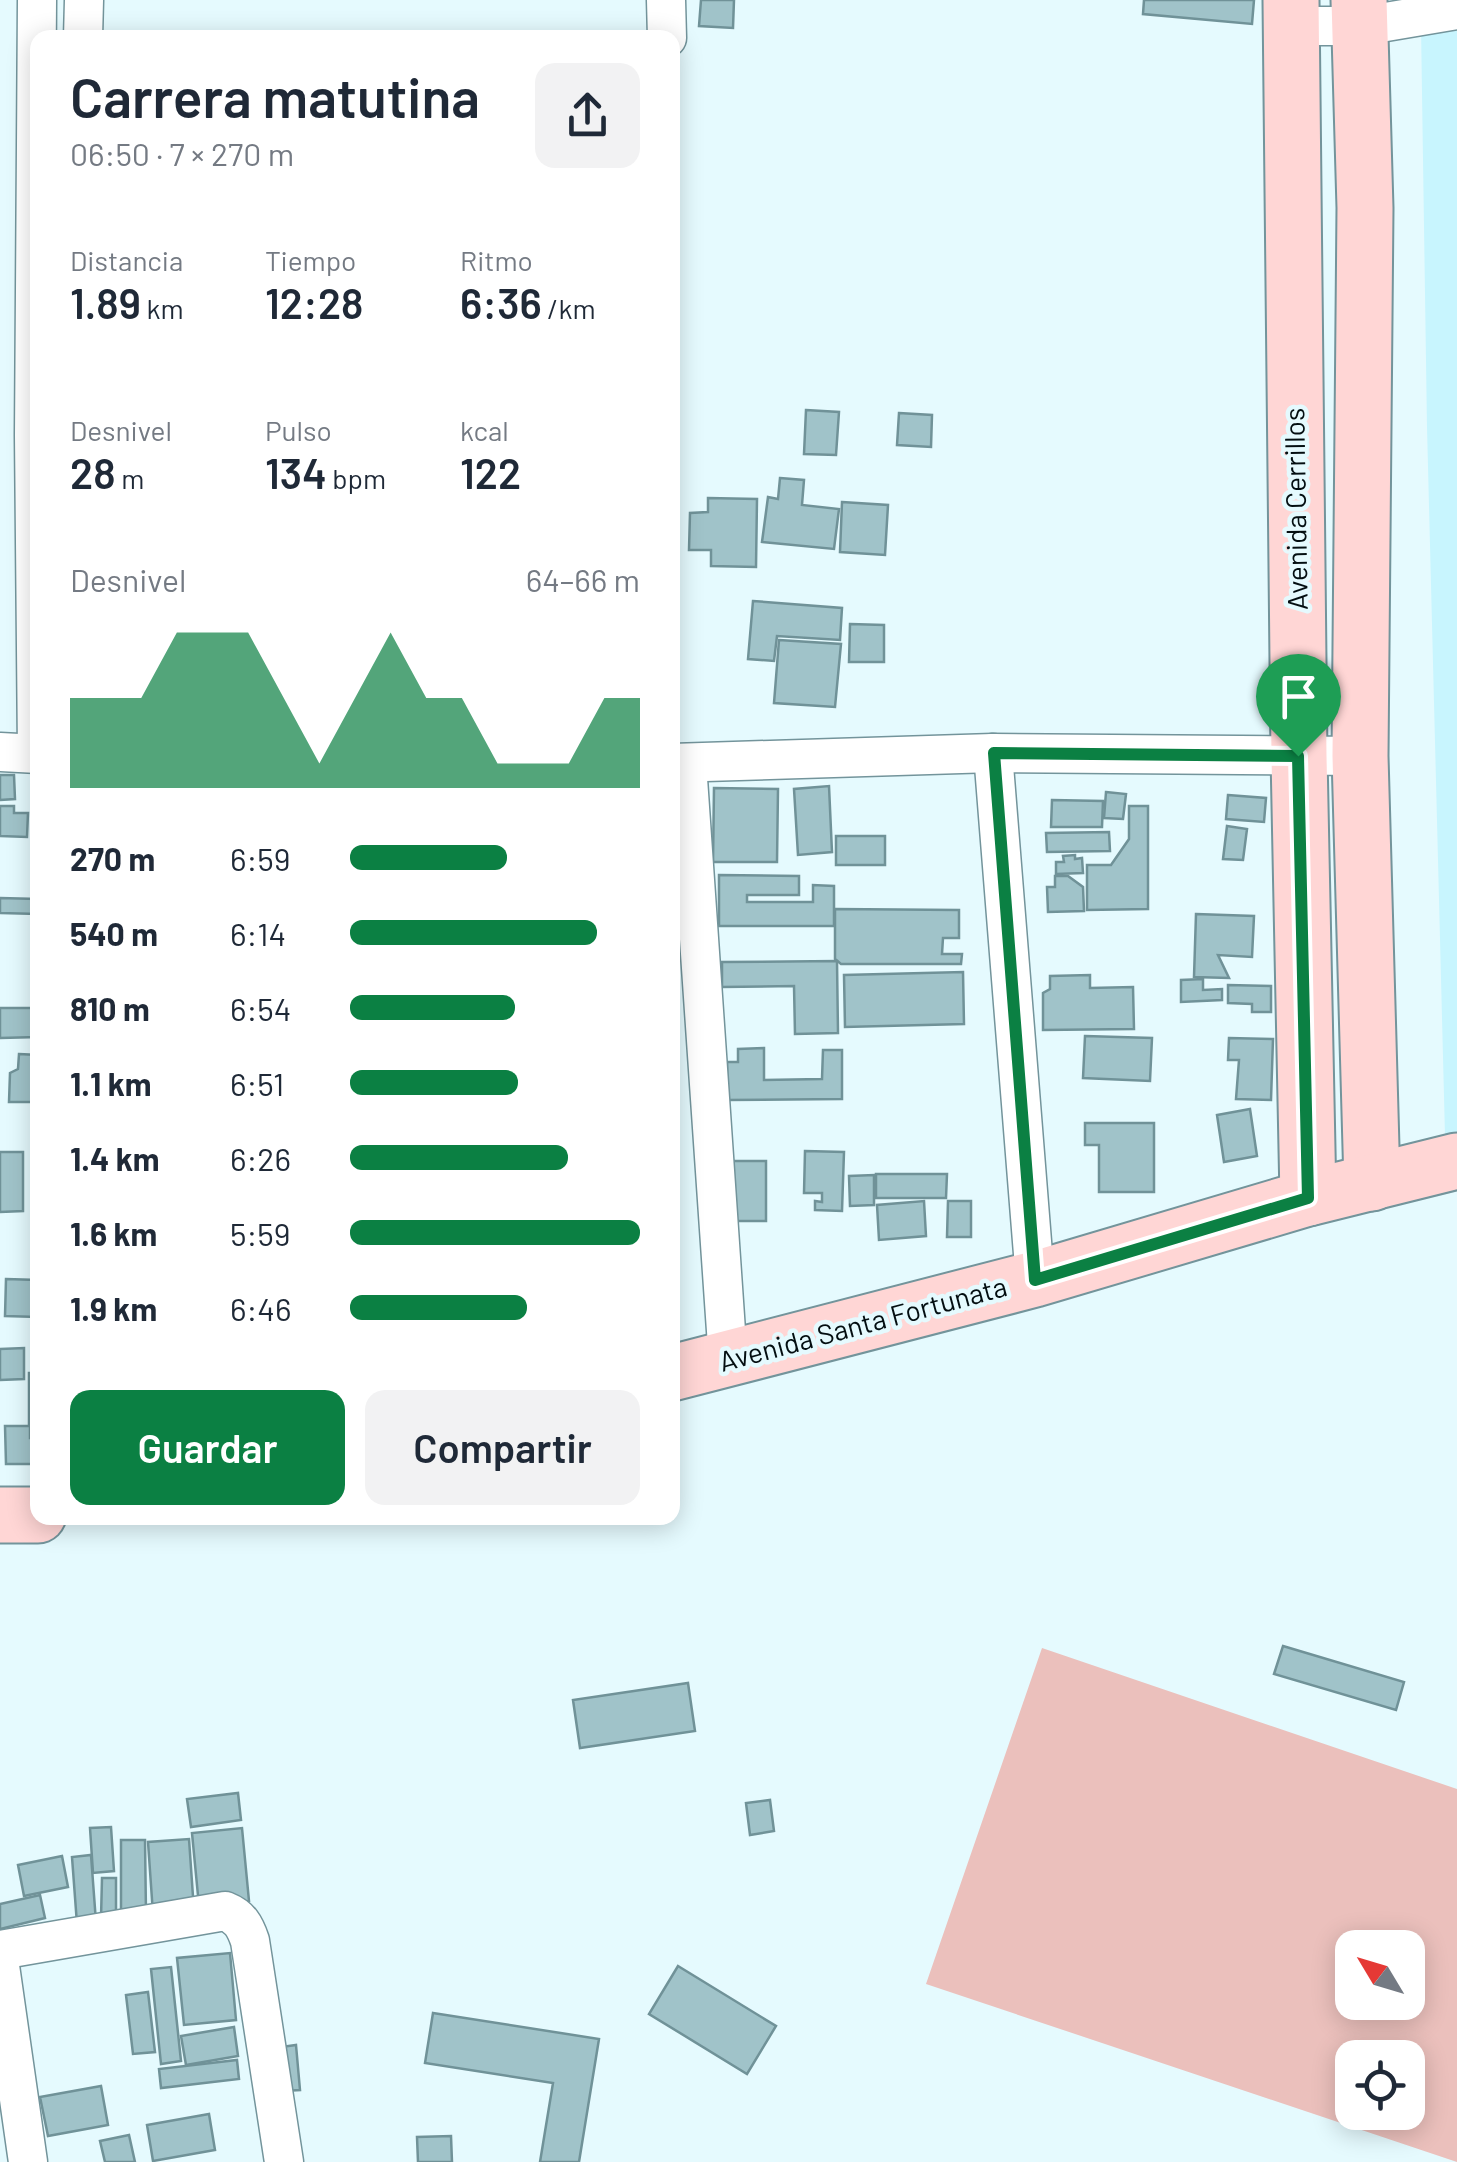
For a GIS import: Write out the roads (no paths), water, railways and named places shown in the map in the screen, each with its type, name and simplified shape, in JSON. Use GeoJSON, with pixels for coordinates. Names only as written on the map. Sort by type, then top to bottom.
{"type":"FeatureCollection","features":[{"type":"Feature","properties":{"kind":"street"},"geometry":{"type":"LineString","coordinates":[[37,0],[37,30]]}},
{"type":"Feature","properties":{"kind":"street"},"geometry":{"type":"LineString","coordinates":[[84,0],[84,30]]}},
{"type":"Feature","properties":{"kind":"street"},"geometry":{"type":"LineString","coordinates":[[666,0],[667,30]]}},
{"type":"Feature","properties":{"kind":"street"},"geometry":{"type":"LineString","coordinates":[[1291,13],[1457,10]]}},
{"type":"Feature","properties":{"kind":"street","name":"Avenida Cerrillos"},"geometry":{"type":"LineString","coordinates":[[1291,13],[1298,756],[1308,1198]]}},
{"type":"Feature","properties":{"kind":"street"},"geometry":{"type":"LineString","coordinates":[[1360,13],[1365,228],[1360,756],[1372,1183]]}},
{"type":"Feature","properties":{"kind":"street"},"geometry":{"type":"LineString","coordinates":[[0,752],[30,754]]}},
{"type":"Feature","properties":{"kind":"street"},"geometry":{"type":"LineString","coordinates":[[728,1360],[680,764],[994,753],[1360,756]]}},
{"type":"Feature","properties":{"kind":"street"},"geometry":{"type":"LineString","coordinates":[[994,753],[1035,1280]]}},
{"type":"Feature","properties":{"kind":"street","name":"Avenida Santa Fortunata"},"geometry":{"type":"LineString","coordinates":[[680,1371],[1035,1280],[1308,1198],[1457,1161]]}},
{"type":"Feature","properties":{"kind":"street"},"geometry":{"type":"LineString","coordinates":[[0,1515],[30,1515]]}},
{"type":"Feature","properties":{"kind":"street"},"geometry":{"type":"LineString","coordinates":[[0,1950],[224,1911],[234,1915],[245,1926],[250,1941],[284,2162]]}},
{"type":"Feature","properties":{"kind":"street"},"geometry":{"type":"LineString","coordinates":[[0,1966],[28,2162]]}}]}
